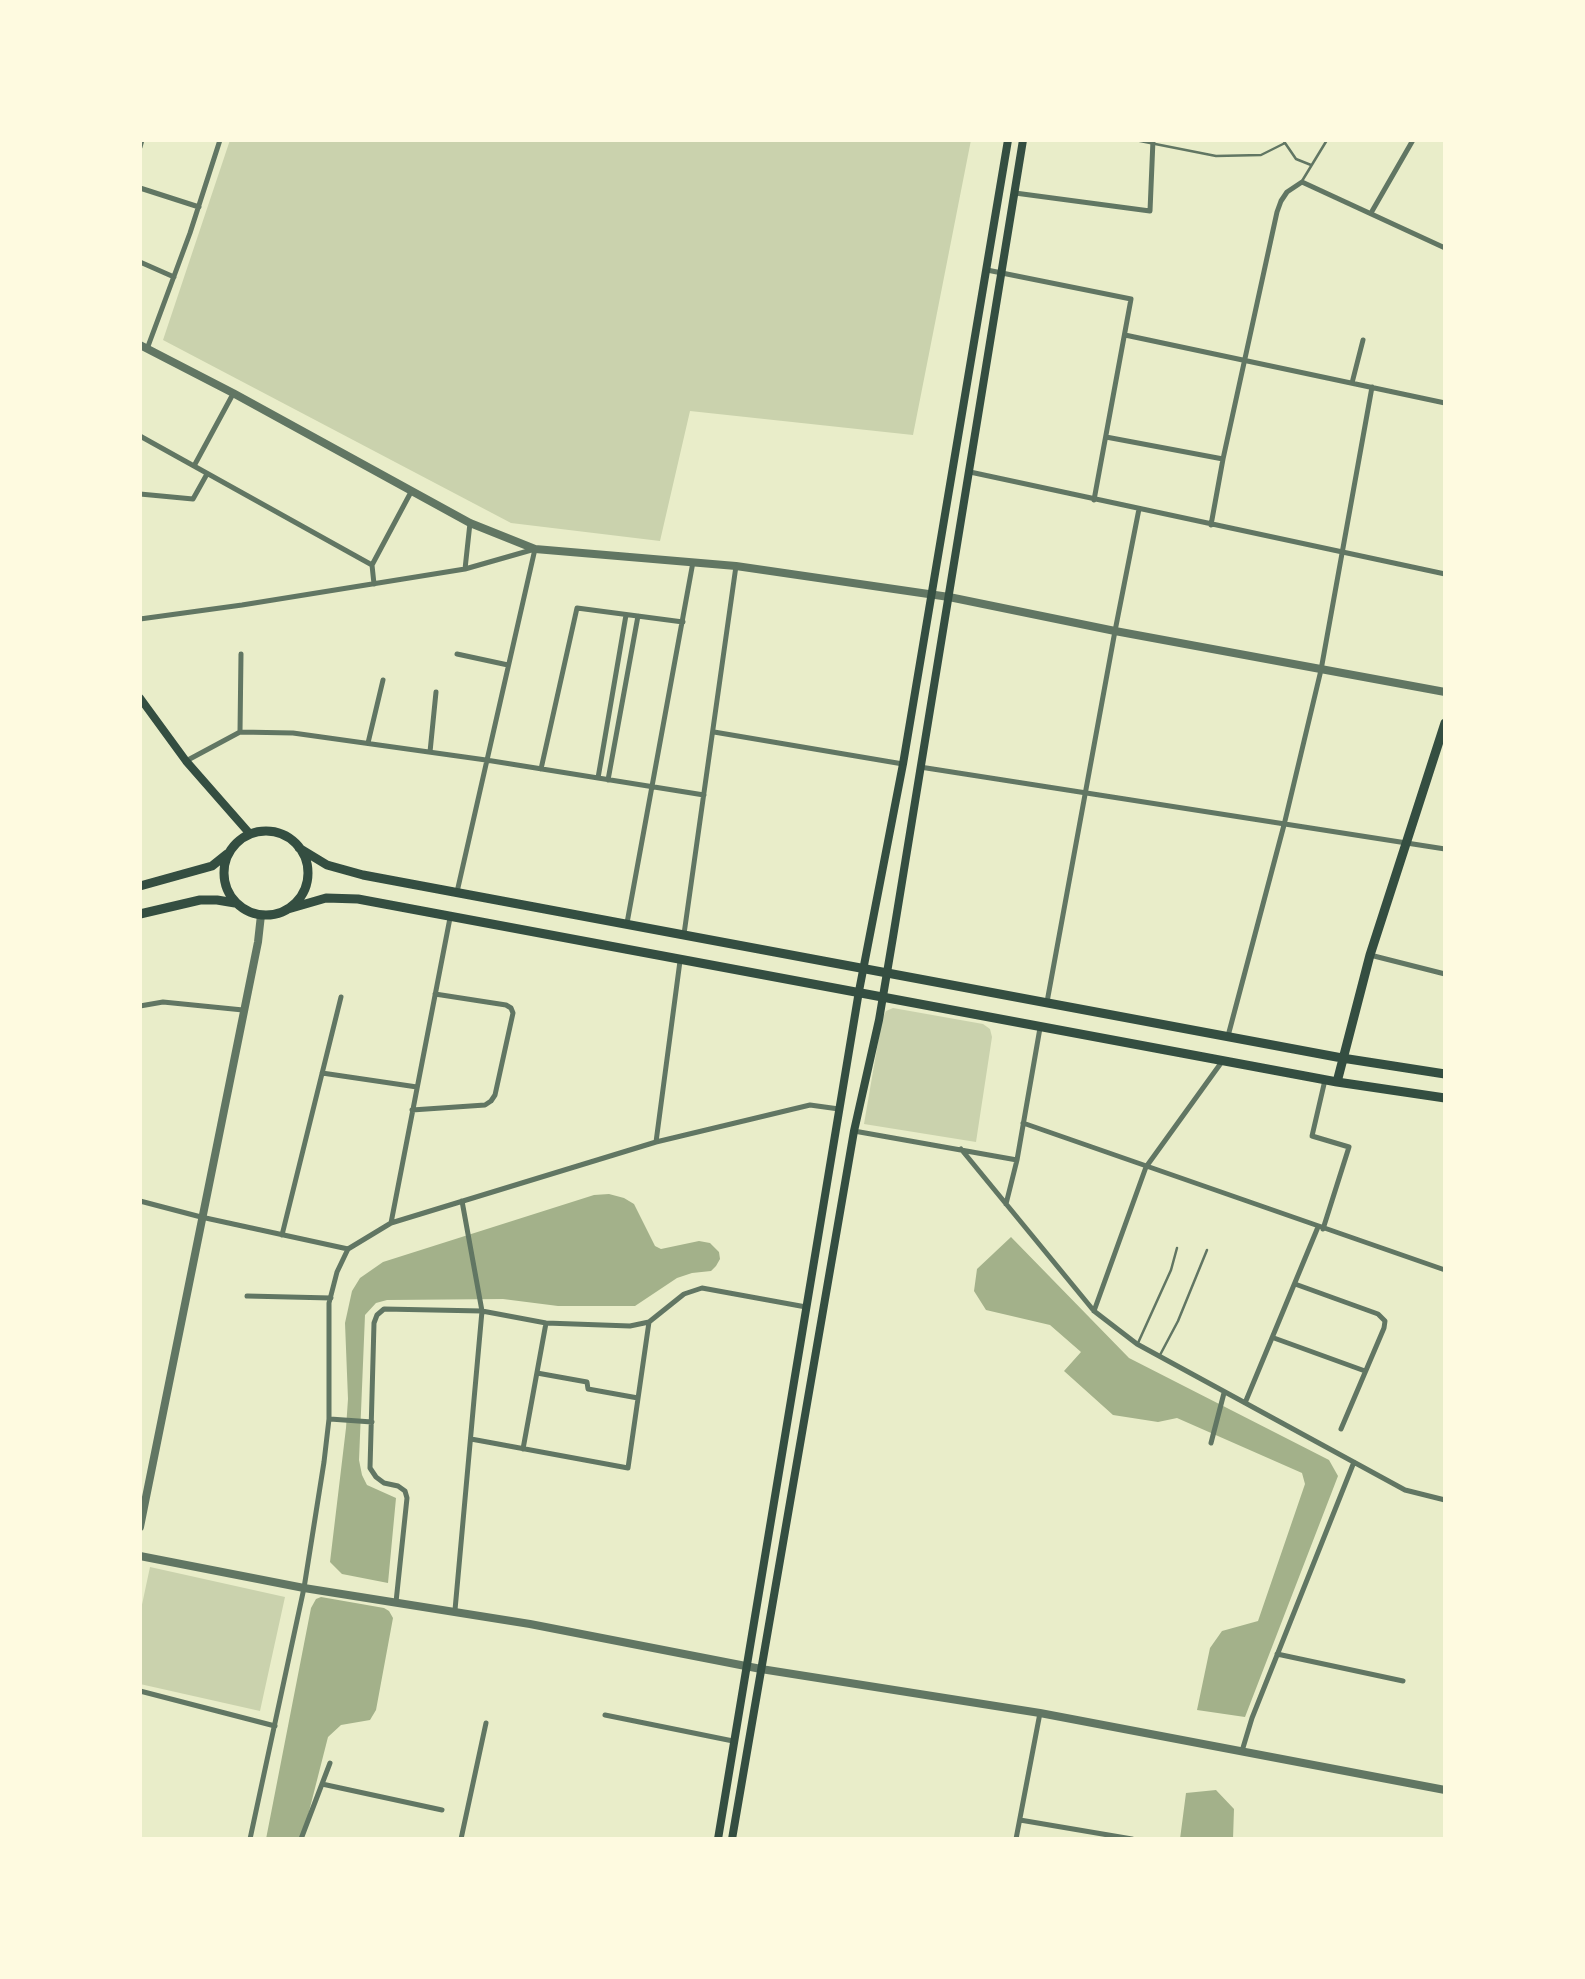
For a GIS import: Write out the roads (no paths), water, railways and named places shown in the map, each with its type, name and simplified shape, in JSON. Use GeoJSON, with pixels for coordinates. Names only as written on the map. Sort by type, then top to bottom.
{"type":"FeatureCollection","features":[{"type":"Feature","properties":{"kind":"highway"},"geometry":{"type":"LineString","coordinates":[[1337,1082],[1370,955],[1445,724]]}},
{"type":"Feature","properties":{"kind":"highway"},"geometry":{"type":"LineString","coordinates":[[140,886],[212,866],[250,834],[277,833],[327,865],[363,875],[1445,1074]]}},
{"type":"Feature","properties":{"kind":"highway"},"geometry":{"type":"LineString","coordinates":[[288,909],[305,888],[308,874],[300,848]]}},
{"type":"Feature","properties":{"kind":"highway"},"geometry":{"type":"LineString","coordinates":[[229,852],[224,879],[236,904]]}},
{"type":"Feature","properties":{"kind":"highway"},"geometry":{"type":"LineString","coordinates":[[140,914],[200,900],[236,904],[261,915],[326,898],[358,899],[1325,1080],[1445,1098]]}},
{"type":"Feature","properties":{"kind":"highway"},"geometry":{"type":"LineString","coordinates":[[565,936],[570,912]]}},
{"type":"Feature","properties":{"kind":"highway"},"geometry":{"type":"LineString","coordinates":[[1224,1060],[1228,1036]]}},
{"type":"Feature","properties":{"kind":"main road"},"geometry":{"type":"LineString","coordinates":[[718,1839],[859,991],[904,764],[1008,140]]}},
{"type":"Feature","properties":{"kind":"main road"},"geometry":{"type":"LineString","coordinates":[[732,1839],[854,1131],[883,996],[1023,140]]}},
{"type":"Feature","properties":{"kind":"main road"},"geometry":{"type":"LineString","coordinates":[[140,698],[186,761],[250,834]]}},
{"type":"Feature","properties":{"kind":"main road"},"geometry":{"type":"LineString","coordinates":[[793,1385],[810,1387]]}},
{"type":"Feature","properties":{"kind":"street"},"geometry":{"type":"LineString","coordinates":[[220,140],[174,277],[144,347],[470,523],[534,549],[736,566],[949,596],[1114,632],[1445,692]]}},
{"type":"Feature","properties":{"kind":"street"},"geometry":{"type":"LineString","coordinates":[[1371,212],[1413,140]]}},
{"type":"Feature","properties":{"kind":"street"},"geometry":{"type":"LineString","coordinates":[[1014,192],[1150,211],[1153,142]]}},
{"type":"Feature","properties":{"kind":"street"},"geometry":{"type":"LineString","coordinates":[[1212,524],[1280,201],[1302,182],[1445,248]]}},
{"type":"Feature","properties":{"kind":"street"},"geometry":{"type":"LineString","coordinates":[[140,188],[198,207]]}},
{"type":"Feature","properties":{"kind":"street"},"geometry":{"type":"LineString","coordinates":[[140,262],[174,277]]}},
{"type":"Feature","properties":{"kind":"street"},"geometry":{"type":"LineString","coordinates":[[987,270],[1131,299],[1094,500]]}},
{"type":"Feature","properties":{"kind":"street"},"geometry":{"type":"LineString","coordinates":[[1124,334],[1445,403]]}},
{"type":"Feature","properties":{"kind":"street"},"geometry":{"type":"LineString","coordinates":[[1352,383],[1362,340]]}},
{"type":"Feature","properties":{"kind":"street"},"geometry":{"type":"LineString","coordinates":[[1228,1036],[1321,670],[1372,387]]}},
{"type":"Feature","properties":{"kind":"street"},"geometry":{"type":"LineString","coordinates":[[194,466],[234,393]]}},
{"type":"Feature","properties":{"kind":"street"},"geometry":{"type":"LineString","coordinates":[[140,436],[372,565]]}},
{"type":"Feature","properties":{"kind":"street"},"geometry":{"type":"LineString","coordinates":[[1106,437],[1223,459]]}},
{"type":"Feature","properties":{"kind":"street"},"geometry":{"type":"LineString","coordinates":[[970,472],[1445,574]]}},
{"type":"Feature","properties":{"kind":"street"},"geometry":{"type":"LineString","coordinates":[[140,494],[193,499],[208,474]]}},
{"type":"Feature","properties":{"kind":"street"},"geometry":{"type":"LineString","coordinates":[[374,584],[372,565],[412,491]]}},
{"type":"Feature","properties":{"kind":"street"},"geometry":{"type":"LineString","coordinates":[[1047,1002],[1139,510]]}},
{"type":"Feature","properties":{"kind":"street"},"geometry":{"type":"LineString","coordinates":[[465,569],[470,523]]}},
{"type":"Feature","properties":{"kind":"street"},"geometry":{"type":"LineString","coordinates":[[140,619],[465,569],[534,549]]}},
{"type":"Feature","properties":{"kind":"street"},"geometry":{"type":"LineString","coordinates":[[457,892],[534,549]]}},
{"type":"Feature","properties":{"kind":"street"},"geometry":{"type":"LineString","coordinates":[[627,923],[694,562]]}},
{"type":"Feature","properties":{"kind":"street"},"geometry":{"type":"LineString","coordinates":[[684,934],[736,566]]}},
{"type":"Feature","properties":{"kind":"street"},"geometry":{"type":"LineString","coordinates":[[542,768],[576,608],[683,622]]}},
{"type":"Feature","properties":{"kind":"street"},"geometry":{"type":"LineString","coordinates":[[598,778],[626,615]]}},
{"type":"Feature","properties":{"kind":"street"},"geometry":{"type":"LineString","coordinates":[[608,780],[638,616]]}},
{"type":"Feature","properties":{"kind":"street"},"geometry":{"type":"LineString","coordinates":[[240,732],[241,654]]}},
{"type":"Feature","properties":{"kind":"street"},"geometry":{"type":"LineString","coordinates":[[457,654],[508,665]]}},
{"type":"Feature","properties":{"kind":"street"},"geometry":{"type":"LineString","coordinates":[[368,744],[383,680]]}},
{"type":"Feature","properties":{"kind":"street"},"geometry":{"type":"LineString","coordinates":[[430,752],[436,692]]}},
{"type":"Feature","properties":{"kind":"street"},"geometry":{"type":"LineString","coordinates":[[186,761],[240,732],[293,733],[704,794]]}},
{"type":"Feature","properties":{"kind":"street"},"geometry":{"type":"LineString","coordinates":[[714,732],[904,764]]}},
{"type":"Feature","properties":{"kind":"street"},"geometry":{"type":"LineString","coordinates":[[920,767],[1445,850]]}},
{"type":"Feature","properties":{"kind":"street"},"geometry":{"type":"LineString","coordinates":[[140,1528],[261,915]]}},
{"type":"Feature","properties":{"kind":"street"},"geometry":{"type":"LineString","coordinates":[[391,1223],[451,916]]}},
{"type":"Feature","properties":{"kind":"street"},"geometry":{"type":"LineString","coordinates":[[1370,955],[1445,974]]}},
{"type":"Feature","properties":{"kind":"street"},"geometry":{"type":"LineString","coordinates":[[656,1142],[680,958]]}},
{"type":"Feature","properties":{"kind":"street"},"geometry":{"type":"LineString","coordinates":[[412,1110],[491,1102],[513,1014],[506,1005],[435,994]]}},
{"type":"Feature","properties":{"kind":"street"},"geometry":{"type":"LineString","coordinates":[[282,1235],[341,997]]}},
{"type":"Feature","properties":{"kind":"street"},"geometry":{"type":"LineString","coordinates":[[140,1006],[163,1002],[244,1010]]}},
{"type":"Feature","properties":{"kind":"street"},"geometry":{"type":"LineString","coordinates":[[1006,1204],[1040,1025]]}},
{"type":"Feature","properties":{"kind":"street"},"geometry":{"type":"LineString","coordinates":[[1094,1311],[1146,1167],[1224,1060]]}},
{"type":"Feature","properties":{"kind":"street"},"geometry":{"type":"LineString","coordinates":[[322,1072],[417,1088]]}},
{"type":"Feature","properties":{"kind":"street"},"geometry":{"type":"LineString","coordinates":[[1245,1403],[1321,1228],[1349,1148],[1312,1136],[1325,1080]]}},
{"type":"Feature","properties":{"kind":"street"},"geometry":{"type":"LineString","coordinates":[[250,1839],[304,1588],[329,1419],[331,1298],[348,1249],[391,1223],[656,1142],[810,1105],[839,1110]]}},
{"type":"Feature","properties":{"kind":"street"},"geometry":{"type":"LineString","coordinates":[[1023,1123],[1445,1270]]}},
{"type":"Feature","properties":{"kind":"street"},"geometry":{"type":"LineString","coordinates":[[854,1131],[1016,1160]]}},
{"type":"Feature","properties":{"kind":"street"},"geometry":{"type":"LineString","coordinates":[[960,1149],[1094,1311],[1137,1344],[1405,1490],[1445,1500]]}},
{"type":"Feature","properties":{"kind":"street"},"geometry":{"type":"LineString","coordinates":[[140,1201],[348,1249]]}},
{"type":"Feature","properties":{"kind":"street"},"geometry":{"type":"LineString","coordinates":[[455,1612],[482,1311],[462,1202]]}},
{"type":"Feature","properties":{"kind":"street"},"geometry":{"type":"LineString","coordinates":[[1295,1284],[1383,1317],[1384,1328],[1341,1428]]}},
{"type":"Feature","properties":{"kind":"street"},"geometry":{"type":"LineString","coordinates":[[396,1602],[408,1498],[398,1486],[376,1477],[370,1468],[377,1314],[395,1307],[482,1311],[546,1322],[630,1326],[649,1322],[684,1294],[702,1288],[806,1308]]}},
{"type":"Feature","properties":{"kind":"street"},"geometry":{"type":"LineString","coordinates":[[247,1296],[331,1298]]}},
{"type":"Feature","properties":{"kind":"street"},"geometry":{"type":"LineString","coordinates":[[524,1450],[546,1322]]}},
{"type":"Feature","properties":{"kind":"street"},"geometry":{"type":"LineString","coordinates":[[471,1439],[628,1468],[649,1322]]}},
{"type":"Feature","properties":{"kind":"street"},"geometry":{"type":"LineString","coordinates":[[1274,1338],[1366,1371]]}},
{"type":"Feature","properties":{"kind":"street"},"geometry":{"type":"LineString","coordinates":[[537,1373],[587,1382],[588,1390],[638,1398]]}},
{"type":"Feature","properties":{"kind":"street"},"geometry":{"type":"LineString","coordinates":[[1211,1443],[1224,1391]]}},
{"type":"Feature","properties":{"kind":"street"},"geometry":{"type":"LineString","coordinates":[[329,1419],[372,1422]]}},
{"type":"Feature","properties":{"kind":"street"},"geometry":{"type":"LineString","coordinates":[[1242,1751],[1354,1462]]}},
{"type":"Feature","properties":{"kind":"street"},"geometry":{"type":"LineString","coordinates":[[140,1556],[745,1666],[1040,1713],[1445,1790]]}},
{"type":"Feature","properties":{"kind":"street"},"geometry":{"type":"LineString","coordinates":[[1277,1654],[1403,1681]]}},
{"type":"Feature","properties":{"kind":"street"},"geometry":{"type":"LineString","coordinates":[[140,1691],[274,1726]]}},
{"type":"Feature","properties":{"kind":"street"},"geometry":{"type":"LineString","coordinates":[[1016,1839],[1040,1713]]}},
{"type":"Feature","properties":{"kind":"street"},"geometry":{"type":"LineString","coordinates":[[605,1715],[733,1742]]}},
{"type":"Feature","properties":{"kind":"street"},"geometry":{"type":"LineString","coordinates":[[461,1839],[486,1723]]}},
{"type":"Feature","properties":{"kind":"street"},"geometry":{"type":"LineString","coordinates":[[301,1839],[330,1763]]}},
{"type":"Feature","properties":{"kind":"street"},"geometry":{"type":"LineString","coordinates":[[322,1784],[442,1810]]}},
{"type":"Feature","properties":{"kind":"street"},"geometry":{"type":"LineString","coordinates":[[1020,1820],[1132,1839]]}},
{"type":"Feature","properties":{"kind":"lane"},"geometry":{"type":"LineString","coordinates":[[1134,140],[1216,156],[1261,155],[1284,142],[1296,159],[1312,166]]}},
{"type":"Feature","properties":{"kind":"lane"},"geometry":{"type":"LineString","coordinates":[[1302,182],[1328,140]]}},
{"type":"Feature","properties":{"kind":"lane"},"geometry":{"type":"LineString","coordinates":[[1137,1344],[1177,1248]]}},
{"type":"Feature","properties":{"kind":"lane"},"geometry":{"type":"LineString","coordinates":[[1160,1356],[1208,1250]]}}]}
